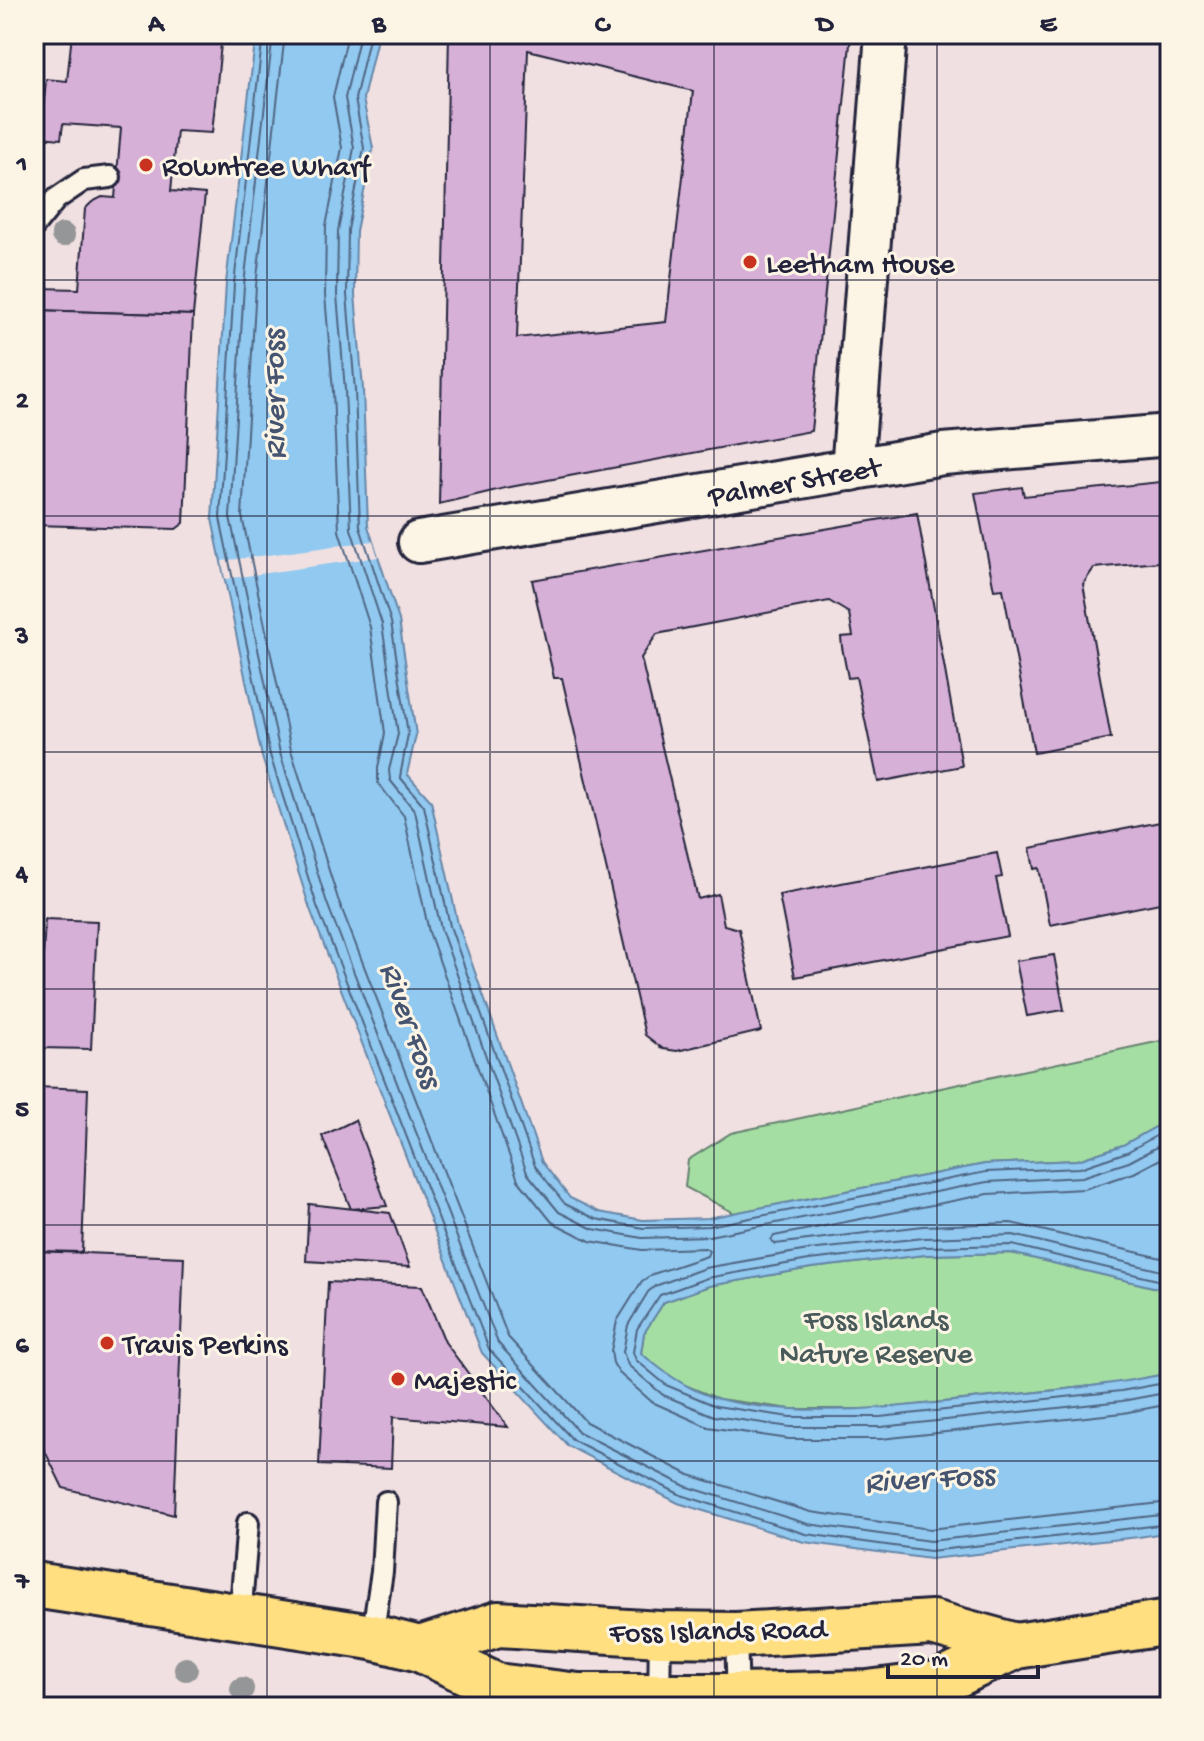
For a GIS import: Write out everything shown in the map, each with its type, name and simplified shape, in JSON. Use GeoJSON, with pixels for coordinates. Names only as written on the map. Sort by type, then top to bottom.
{"type":"FeatureCollection","features":[{"type":"Feature","properties":{"kind":"main road","name":"Foss Islands Road"},"geometry":{"type":"LineString","coordinates":[[34,1585],[372,1637],[420,1649],[496,1686],[659,1701],[738,1702],[868,1693],[937,1684],[1016,1646],[1169,1626]]}},
{"type":"Feature","properties":{"kind":"main road","name":"Foss Islands Road"},"geometry":{"type":"LineString","coordinates":[[420,1649],[498,1624],[660,1634],[736,1635],[932,1623],[1016,1646]]}},
{"type":"Feature","properties":{"kind":"street"},"geometry":{"type":"LineString","coordinates":[[852,470],[886,34]]}},
{"type":"Feature","properties":{"kind":"street","name":"Palmer Street"},"geometry":{"type":"LineString","coordinates":[[419,542],[943,454],[1170,435]]}},
{"type":"Feature","properties":{"kind":"lane"},"geometry":{"type":"LineString","coordinates":[[34,226],[56,199],[84,180],[110,177]]}},
{"type":"Feature","properties":{"kind":"lane"},"geometry":{"type":"LineString","coordinates":[[372,1637],[382,1572],[386,1502]]}},
{"type":"Feature","properties":{"kind":"lane"},"geometry":{"type":"LineString","coordinates":[[240,1618],[248,1523]]}},
{"type":"Feature","properties":{"kind":"lane"},"geometry":{"type":"LineString","coordinates":[[659,1701],[660,1634]]}},
{"type":"Feature","properties":{"kind":"lane"},"geometry":{"type":"LineString","coordinates":[[736,1635],[738,1702]]}},
{"type":"Feature","properties":{"kind":"green space"},"geometry":{"type":"Polygon","coordinates":[[[1170,1039],[1170,1113],[1159,1125],[1123,1145],[1078,1160],[985,1164],[734,1213],[685,1187],[688,1160],[731,1133],[1170,1039]]]}},
{"type":"Feature","properties":{"kind":"green space","name":"Foss Islands Nature Reserve"},"geometry":{"type":"Polygon","coordinates":[[[1011,1253],[1170,1291],[1170,1373],[1120,1383],[879,1409],[791,1409],[719,1399],[670,1379],[641,1353],[644,1333],[664,1302],[709,1286],[811,1268],[925,1255],[1011,1253]]]}},
{"type":"Feature","properties":{"kind":"water","name":"River Foss"},"geometry":{"type":"Polygon","coordinates":[[[256,34],[378,34],[363,99],[373,148],[356,231],[355,294],[363,389],[368,526],[399,620],[416,735],[407,774],[431,801],[458,924],[542,1162],[570,1198],[599,1212],[643,1220],[708,1218],[985,1164],[1078,1160],[1123,1145],[1159,1125],[1170,1113],[1170,1291],[1011,1253],[925,1255],[811,1268],[709,1286],[664,1302],[644,1333],[641,1353],[677,1380],[708,1396],[783,1409],[884,1408],[1100,1385],[1170,1373],[1170,1532],[930,1559],[804,1542],[678,1503],[568,1446],[482,1353],[310,909],[262,757],[212,519],[226,283],[256,34]]]}},
{"type":"Feature","properties":{"kind":"pier"},"geometry":{"type":"Polygon","coordinates":[[[373,541],[378,557],[225,579],[222,561],[373,541]]]}},
{"type":"Feature","properties":{"kind":"building","name":"Rowntree Wharf"},"geometry":{"type":"Polygon","coordinates":[[[72,34],[222,34],[212,133],[177,131],[171,191],[205,194],[193,315],[34,310],[34,292],[40,288],[79,289],[85,209],[102,197],[115,198],[121,128],[63,124],[61,139],[41,137],[46,79],[67,81],[72,34]]]}},
{"type":"Feature","properties":{"kind":"building","name":"Leetham House"},"geometry":{"type":"Polygon","coordinates":[[[449,34],[851,34],[811,431],[505,488],[439,504],[449,34]],[[528,50],[517,338],[666,322],[693,91],[528,50]]]}},
{"type":"Feature","properties":{"kind":"building"},"geometry":{"type":"Polygon","coordinates":[[[34,310],[193,315],[184,523],[176,529],[34,525],[34,310]]]}},
{"type":"Feature","properties":{"kind":"building"},"geometry":{"type":"Polygon","coordinates":[[[1170,481],[1170,561],[1094,568],[1083,584],[1111,738],[1034,753],[1003,589],[994,590],[975,493],[1022,487],[1024,496],[1170,481]]]}},
{"type":"Feature","properties":{"kind":"building"},"geometry":{"type":"Polygon","coordinates":[[[917,513],[962,766],[878,782],[856,677],[848,678],[842,647],[841,637],[853,636],[849,613],[829,601],[657,634],[641,658],[698,899],[718,894],[724,925],[739,929],[761,1031],[677,1051],[663,1049],[645,1035],[562,678],[554,678],[532,580],[917,513]]]}},
{"type":"Feature","properties":{"kind":"building"},"geometry":{"type":"Polygon","coordinates":[[[1170,820],[1170,901],[1050,925],[1039,868],[1034,869],[1030,848],[1170,820]]]}},
{"type":"Feature","properties":{"kind":"building"},"geometry":{"type":"Polygon","coordinates":[[[997,853],[1002,877],[996,878],[1008,936],[795,977],[779,895],[997,853]]]}},
{"type":"Feature","properties":{"kind":"building"},"geometry":{"type":"Polygon","coordinates":[[[45,919],[97,921],[91,1049],[38,1048],[45,919]]]}},
{"type":"Feature","properties":{"kind":"building"},"geometry":{"type":"Polygon","coordinates":[[[1054,955],[1064,1010],[1027,1016],[1016,961],[1054,955]]]}},
{"type":"Feature","properties":{"kind":"building"},"geometry":{"type":"Polygon","coordinates":[[[35,1087],[88,1089],[82,1252],[34,1251],[35,1087]]]}},
{"type":"Feature","properties":{"kind":"building"},"geometry":{"type":"Polygon","coordinates":[[[355,1120],[387,1206],[351,1209],[322,1136],[355,1120]]]}},
{"type":"Feature","properties":{"kind":"building"},"geometry":{"type":"Polygon","coordinates":[[[309,1204],[390,1213],[410,1267],[306,1261],[309,1204]]]}},
{"type":"Feature","properties":{"kind":"building","name":"Travis Perkins"},"geometry":{"type":"Polygon","coordinates":[[[34,1251],[184,1257],[174,1515],[63,1488],[34,1429],[34,1251]]]}},
{"type":"Feature","properties":{"kind":"building","name":"Majestic"},"geometry":{"type":"Polygon","coordinates":[[[328,1282],[422,1286],[445,1342],[508,1427],[393,1417],[391,1468],[319,1465],[328,1282]]]}},
{"type":"Feature","properties":{"kind":"place","name":"Rowntree Wharf"},"geometry":{"type":"Point","coordinates":[146,165]}},
{"type":"Feature","properties":{"kind":"place","name":"Leetham House"},"geometry":{"type":"Point","coordinates":[750,262]}},
{"type":"Feature","properties":{"kind":"place","name":"Travis Perkins"},"geometry":{"type":"Point","coordinates":[107,1343]}},
{"type":"Feature","properties":{"kind":"place","name":"Majestic"},"geometry":{"type":"Point","coordinates":[398,1379]}}]}
